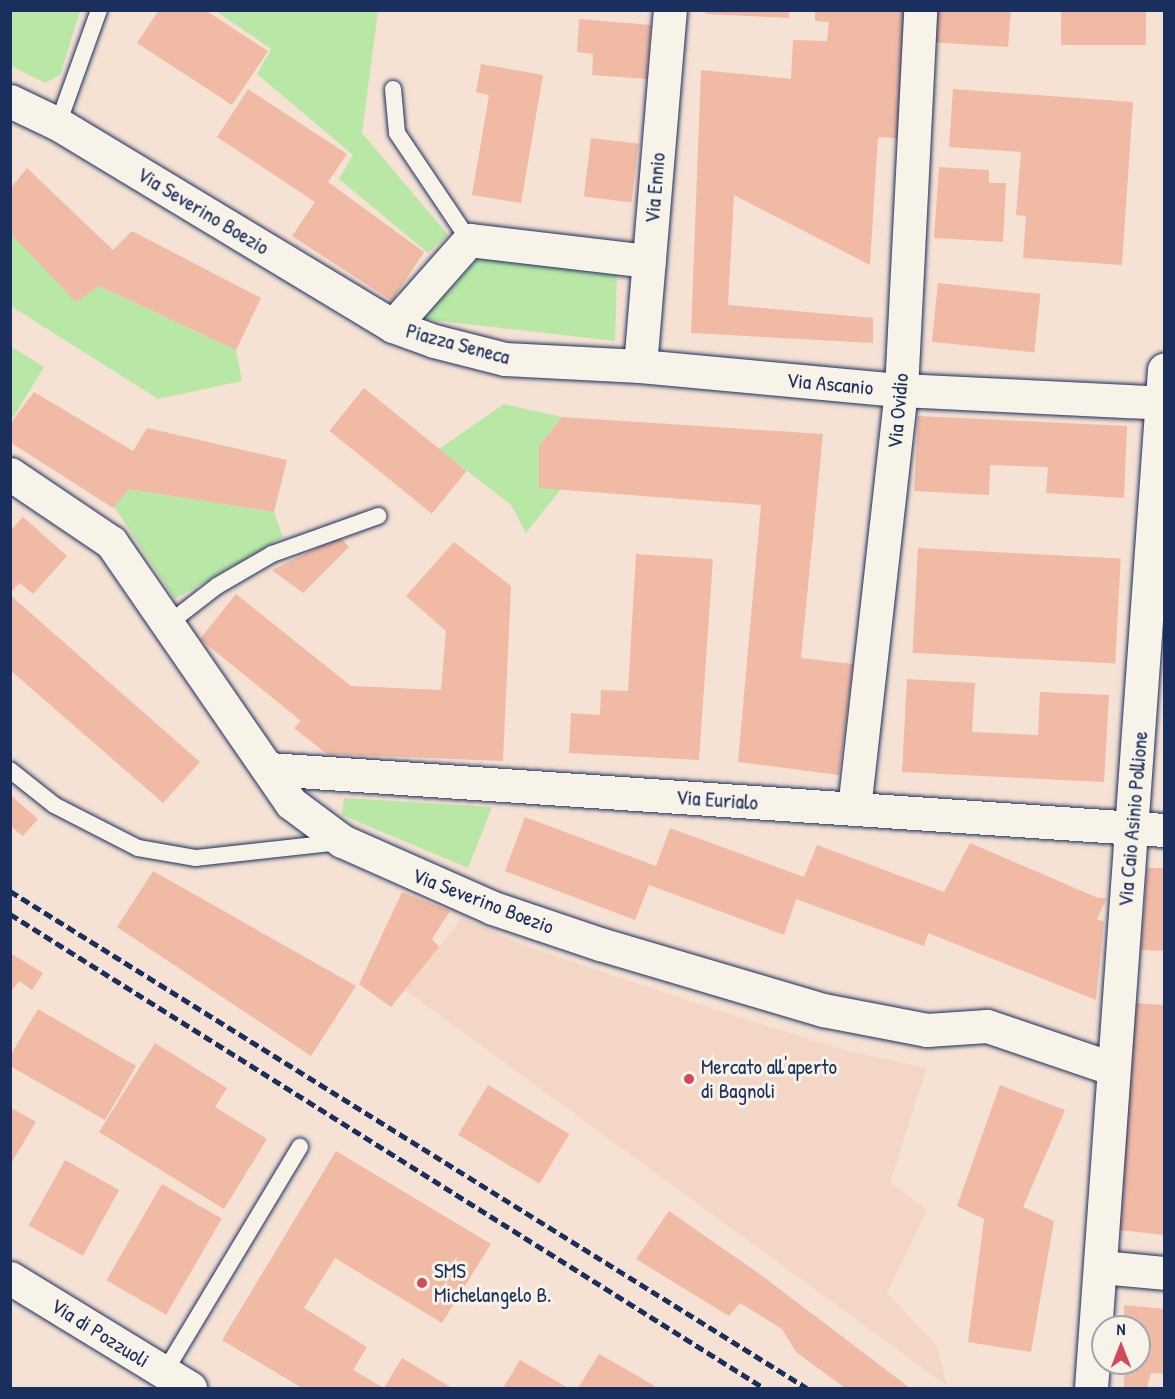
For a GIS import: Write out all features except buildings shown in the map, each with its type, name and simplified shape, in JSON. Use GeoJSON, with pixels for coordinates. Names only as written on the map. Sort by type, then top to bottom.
{"type":"FeatureCollection","features":[{"type":"Feature","properties":{"kind":"street","name":"Via Ennio"},"geometry":{"type":"LineString","coordinates":[[640,366],[670,10]]}},
{"type":"Feature","properties":{"kind":"street","name":"Via Ovidio"},"geometry":{"type":"LineString","coordinates":[[854,809],[901,390],[920,10]]}},
{"type":"Feature","properties":{"kind":"street","name":"Via Severino Boezio"},"geometry":{"type":"LineString","coordinates":[[10,101],[58,123],[393,326]]}},
{"type":"Feature","properties":{"kind":"street"},"geometry":{"type":"LineString","coordinates":[[469,240],[650,261]]}},
{"type":"Feature","properties":{"kind":"street","name":"Piazza Seneca"},"geometry":{"type":"LineString","coordinates":[[469,240],[393,326],[434,341],[505,359],[640,366]]}},
{"type":"Feature","properties":{"kind":"street","name":"Via Ascanio"},"geometry":{"type":"LineString","coordinates":[[640,366],[901,390],[1164,403]]}},
{"type":"Feature","properties":{"kind":"street","name":"Via Caio Asinio Pollione"},"geometry":{"type":"LineString","coordinates":[[1091,1389],[1101,1267],[1112,1068],[1149,828],[1164,370]]}},
{"type":"Feature","properties":{"kind":"street","name":"Via Severino Boezio"},"geometry":{"type":"LineString","coordinates":[[10,474],[111,542],[291,803],[342,842],[493,908],[600,944],[823,1011],[927,1030],[987,1026],[1112,1068]]}},
{"type":"Feature","properties":{"kind":"street","name":"Via Eurialo"},"geometry":{"type":"LineString","coordinates":[[269,769],[1149,828]]}},
{"type":"Feature","properties":{"kind":"street"},"geometry":{"type":"LineString","coordinates":[[1101,1267],[1164,1273]]}},
{"type":"Feature","properties":{"kind":"street","name":"Via di Pozzuoli"},"geometry":{"type":"LineString","coordinates":[[10,1278],[177,1381]]}},
{"type":"Feature","properties":{"kind":"lane"},"geometry":{"type":"LineString","coordinates":[[58,123],[99,10]]}},
{"type":"Feature","properties":{"kind":"lane"},"geometry":{"type":"LineString","coordinates":[[393,88],[397,133],[469,240]]}},
{"type":"Feature","properties":{"kind":"lane"},"geometry":{"type":"LineString","coordinates":[[168,624],[217,586],[272,554],[378,516]]}},
{"type":"Feature","properties":{"kind":"lane"},"geometry":{"type":"LineString","coordinates":[[10,770],[54,805],[138,848],[196,858],[342,842]]}},
{"type":"Feature","properties":{"kind":"lane"},"geometry":{"type":"LineString","coordinates":[[177,1381],[300,1147]]}},
{"type":"Feature","properties":{"kind":"shaded area","name":"Mercato all'aperto di Bagnoli"},"geometry":{"type":"Polygon","coordinates":[[[462,918],[528,947],[716,1010],[848,1051],[927,1068],[890,1182],[927,1210],[887,1293],[937,1346],[947,1386],[405,990],[462,918]]]}},
{"type":"Feature","properties":{"kind":"green space"},"geometry":{"type":"Polygon","coordinates":[[[10,11],[80,11],[60,75],[45,83],[11,66],[10,11]]]}},
{"type":"Feature","properties":{"kind":"green space"},"geometry":{"type":"Polygon","coordinates":[[[216,11],[378,11],[362,133],[448,235],[428,253],[339,179],[353,155],[257,74],[271,49],[216,11]]]}},
{"type":"Feature","properties":{"kind":"green space"},"geometry":{"type":"Polygon","coordinates":[[[10,233],[99,286],[236,350],[242,381],[158,399],[11,306],[10,233]]]}},
{"type":"Feature","properties":{"kind":"green space"},"geometry":{"type":"Polygon","coordinates":[[[483,253],[617,272],[615,341],[422,319],[483,253]]]}},
{"type":"Feature","properties":{"kind":"green space"},"geometry":{"type":"Polygon","coordinates":[[[11,346],[44,367],[10,421],[11,346]]]}},
{"type":"Feature","properties":{"kind":"green space"},"geometry":{"type":"Polygon","coordinates":[[[504,404],[562,417],[539,446],[561,489],[526,533],[511,505],[439,449],[504,404]]]}},
{"type":"Feature","properties":{"kind":"green space"},"geometry":{"type":"Polygon","coordinates":[[[129,489],[274,512],[283,537],[175,599],[113,505],[129,489]]]}},
{"type":"Feature","properties":{"kind":"green space"},"geometry":{"type":"Polygon","coordinates":[[[344,798],[492,807],[468,868],[342,815],[344,798]]]}},
{"type":"Feature","properties":{"kind":"railway"},"geometry":{"type":"LineString","coordinates":[[10,891],[807,1388]]}},
{"type":"Feature","properties":{"kind":"railway"},"geometry":{"type":"LineString","coordinates":[[10,914],[764,1388]]}},
{"type":"Feature","properties":{"kind":"place","name":"Mercato all'aperto di Bagnoli"},"geometry":{"type":"Point","coordinates":[689,1079]}},
{"type":"Feature","properties":{"kind":"place","name":"SMS Michelangelo B."},"geometry":{"type":"Point","coordinates":[422,1283]}}]}
